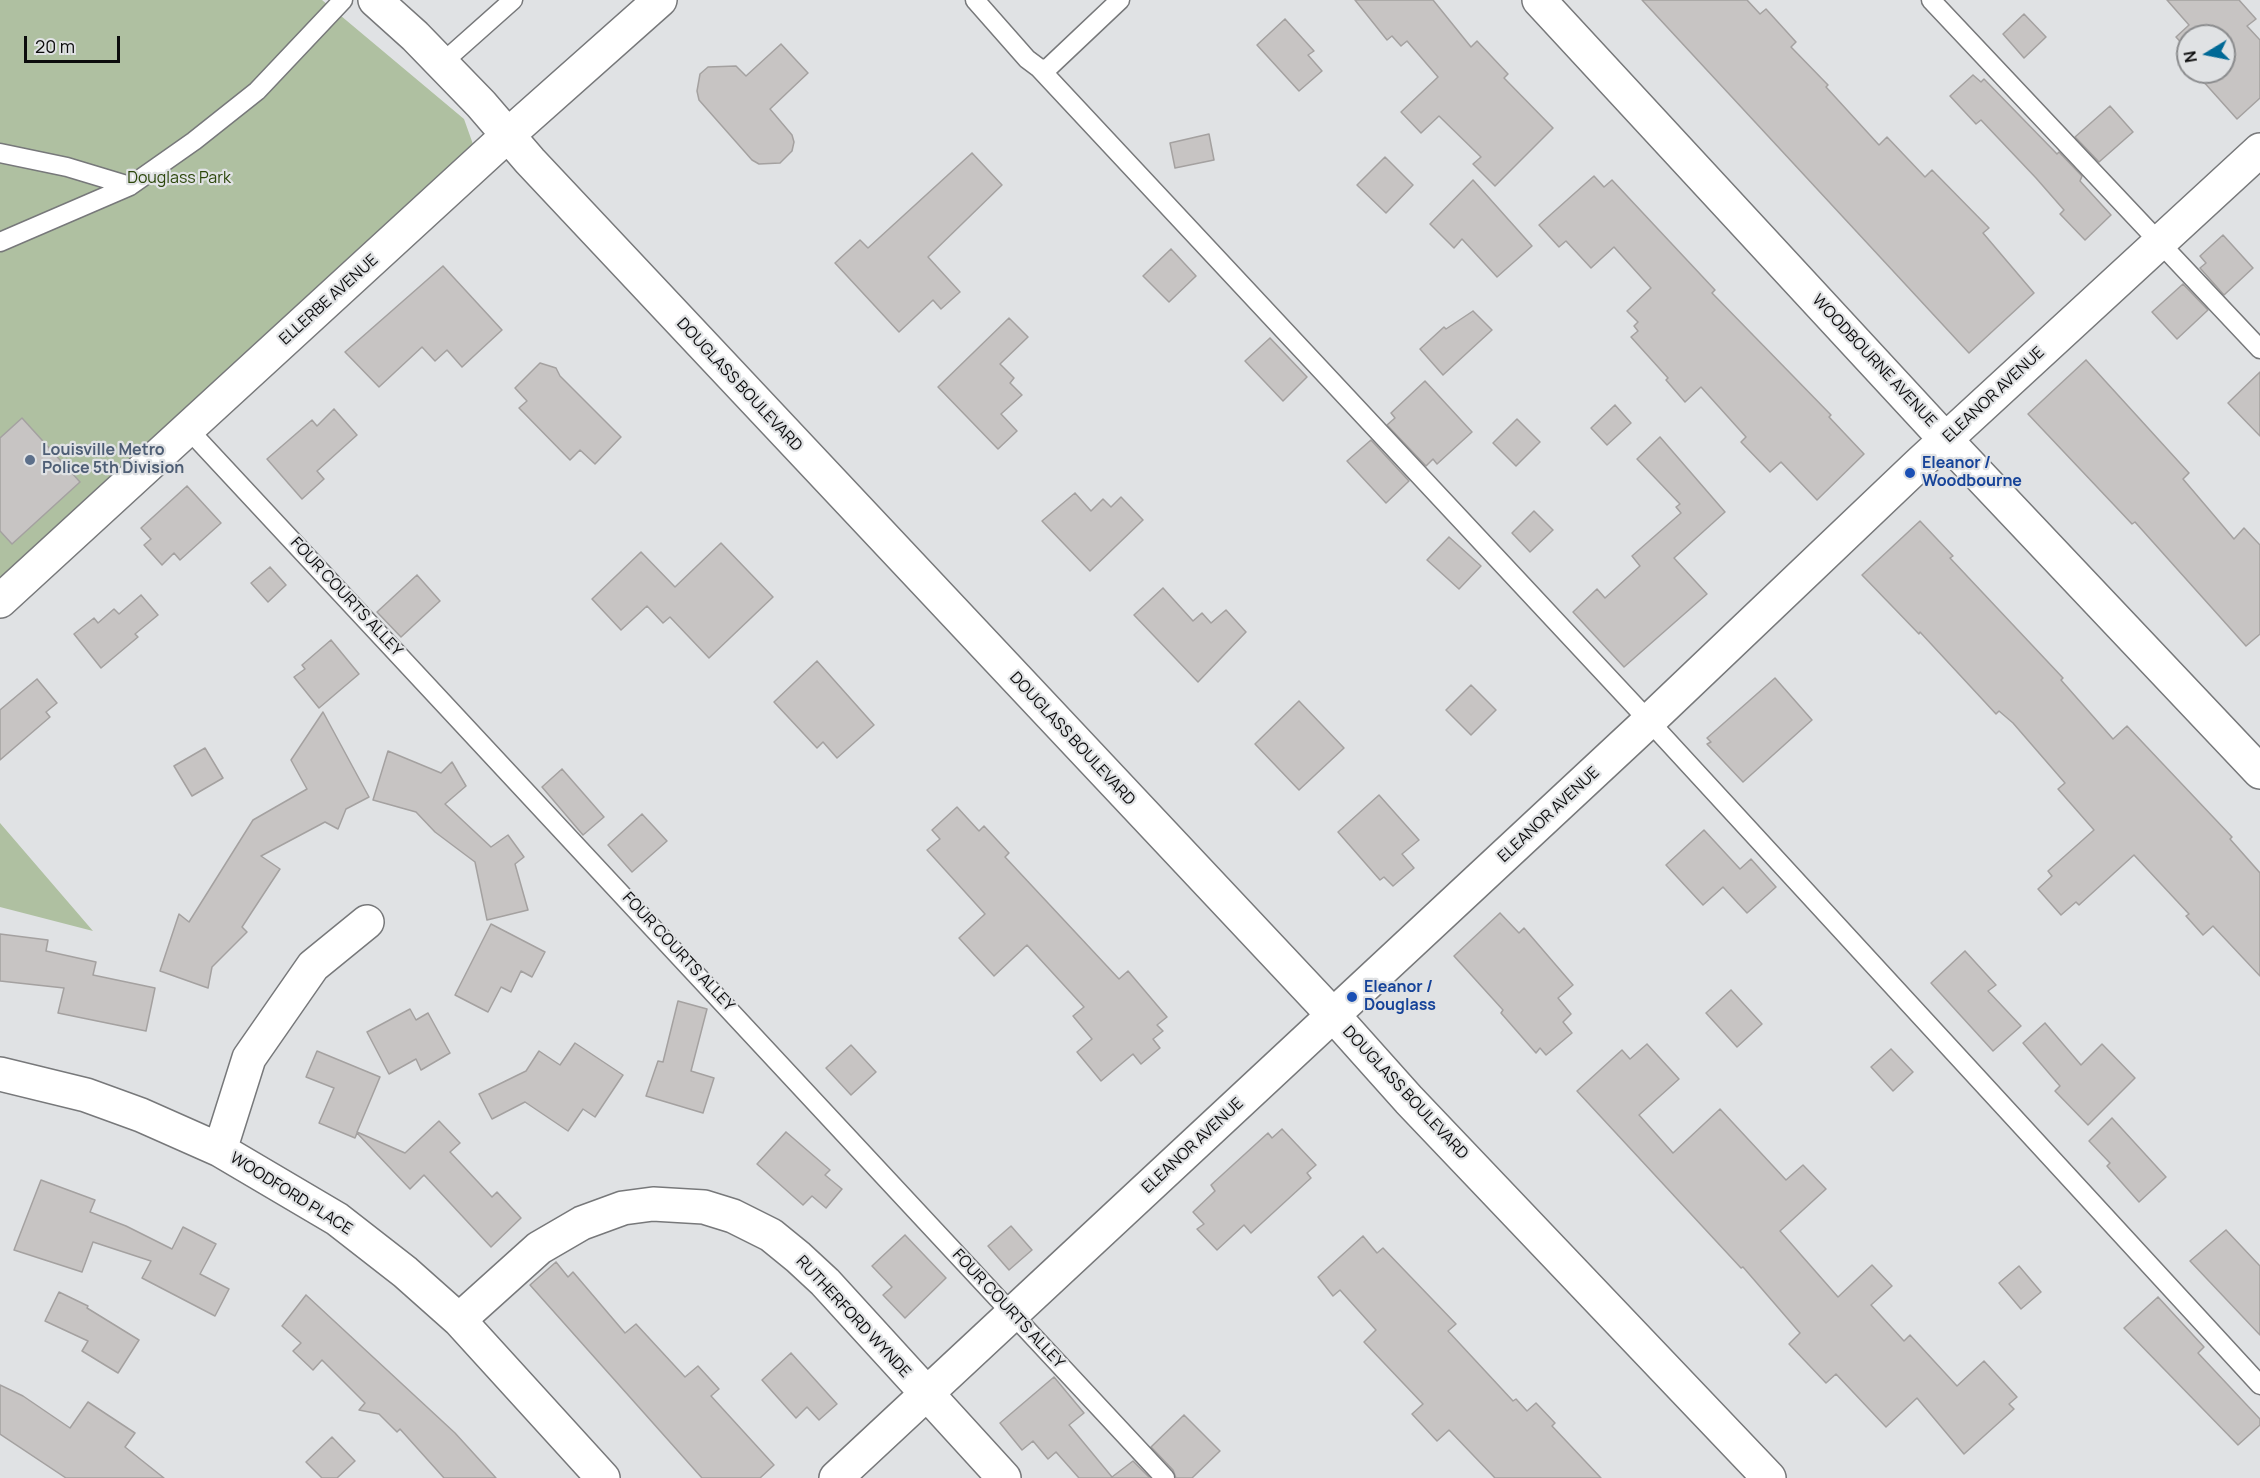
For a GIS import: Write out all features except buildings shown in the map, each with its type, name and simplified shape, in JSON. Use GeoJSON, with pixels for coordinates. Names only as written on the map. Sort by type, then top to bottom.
{"type":"FeatureCollection","features":[{"type":"Feature","properties":{"kind":"street","name":"DOUGLASS BOULEVARD"},"geometry":{"type":"LineString","coordinates":[[375,0],[441,64],[508,135],[538,170],[1333,1015],[1409,1100],[1769,1478]]}},
{"type":"Feature","properties":{"kind":"street","name":"ELLERBE AVENUE"},"geometry":{"type":"LineString","coordinates":[[0,602],[508,135],[660,0]]}},
{"type":"Feature","properties":{"kind":"street","name":"WOODBOURNE AVENUE"},"geometry":{"type":"LineString","coordinates":[[1539,0],[1946,440],[2260,772]]}},
{"type":"Feature","properties":{"kind":"street","name":"ELEANOR AVENUE"},"geometry":{"type":"LineString","coordinates":[[837,1478],[1650,722],[1946,440],[2260,150]]}},
{"type":"Feature","properties":{"kind":"street"},"geometry":{"type":"LineString","coordinates":[[220,1150],[249,1058],[313,966],[367,922]]}},
{"type":"Feature","properties":{"kind":"street","name":"WOODFORD PLACE"},"geometry":{"type":"LineString","coordinates":[[0,1074],[86,1095],[130,1111],[220,1150],[337,1219],[405,1272],[459,1320],[603,1478]]}},
{"type":"Feature","properties":{"kind":"street","name":"RUTHERFORD WYNDE"},"geometry":{"type":"LineString","coordinates":[[459,1320],[539,1248],[582,1223],[623,1208],[653,1203],[704,1207],[733,1216],[771,1235],[798,1257],[838,1296],[1004,1478]]}},
{"type":"Feature","properties":{"kind":"lane"},"geometry":{"type":"LineString","coordinates":[[0,242],[130,186],[194,141],[257,91],[343,0]]}},
{"type":"Feature","properties":{"kind":"lane"},"geometry":{"type":"LineString","coordinates":[[975,0],[1027,59],[1039,68],[1650,722],[2260,1385]]}},
{"type":"Feature","properties":{"kind":"lane"},"geometry":{"type":"LineString","coordinates":[[1039,68],[1047,69],[1056,63],[1120,0]]}},
{"type":"Feature","properties":{"kind":"lane"},"geometry":{"type":"LineString","coordinates":[[1931,0],[2260,349]]}},
{"type":"Feature","properties":{"kind":"lane"},"geometry":{"type":"LineString","coordinates":[[441,64],[506,2]]}},
{"type":"Feature","properties":{"kind":"lane"},"geometry":{"type":"LineString","coordinates":[[0,153],[67,166],[130,186]]}},
{"type":"Feature","properties":{"kind":"lane","name":"FOUR COURTS ALLEY"},"geometry":{"type":"LineString","coordinates":[[188,429],[660,932],[1011,1315],[1165,1478]]}},
{"type":"Feature","properties":{"kind":"green space","name":"Douglass Park"},"geometry":{"type":"Polygon","coordinates":[[[0,0],[322,0],[464,119],[474,147],[0,586],[0,0]]]}},
{"type":"Feature","properties":{"kind":"green space"},"geometry":{"type":"Polygon","coordinates":[[[0,823],[93,931],[0,907],[0,823]]]}},
{"type":"Feature","properties":{"kind":"place","name":"Louisville Metro Police 5th Division"},"geometry":{"type":"Point","coordinates":[30,460]}},
{"type":"Feature","properties":{"kind":"place","name":"Eleanor / Woodbourne"},"geometry":{"type":"Point","coordinates":[1910,473]}},
{"type":"Feature","properties":{"kind":"place","name":"Eleanor / Douglass"},"geometry":{"type":"Point","coordinates":[1352,997]}}]}
